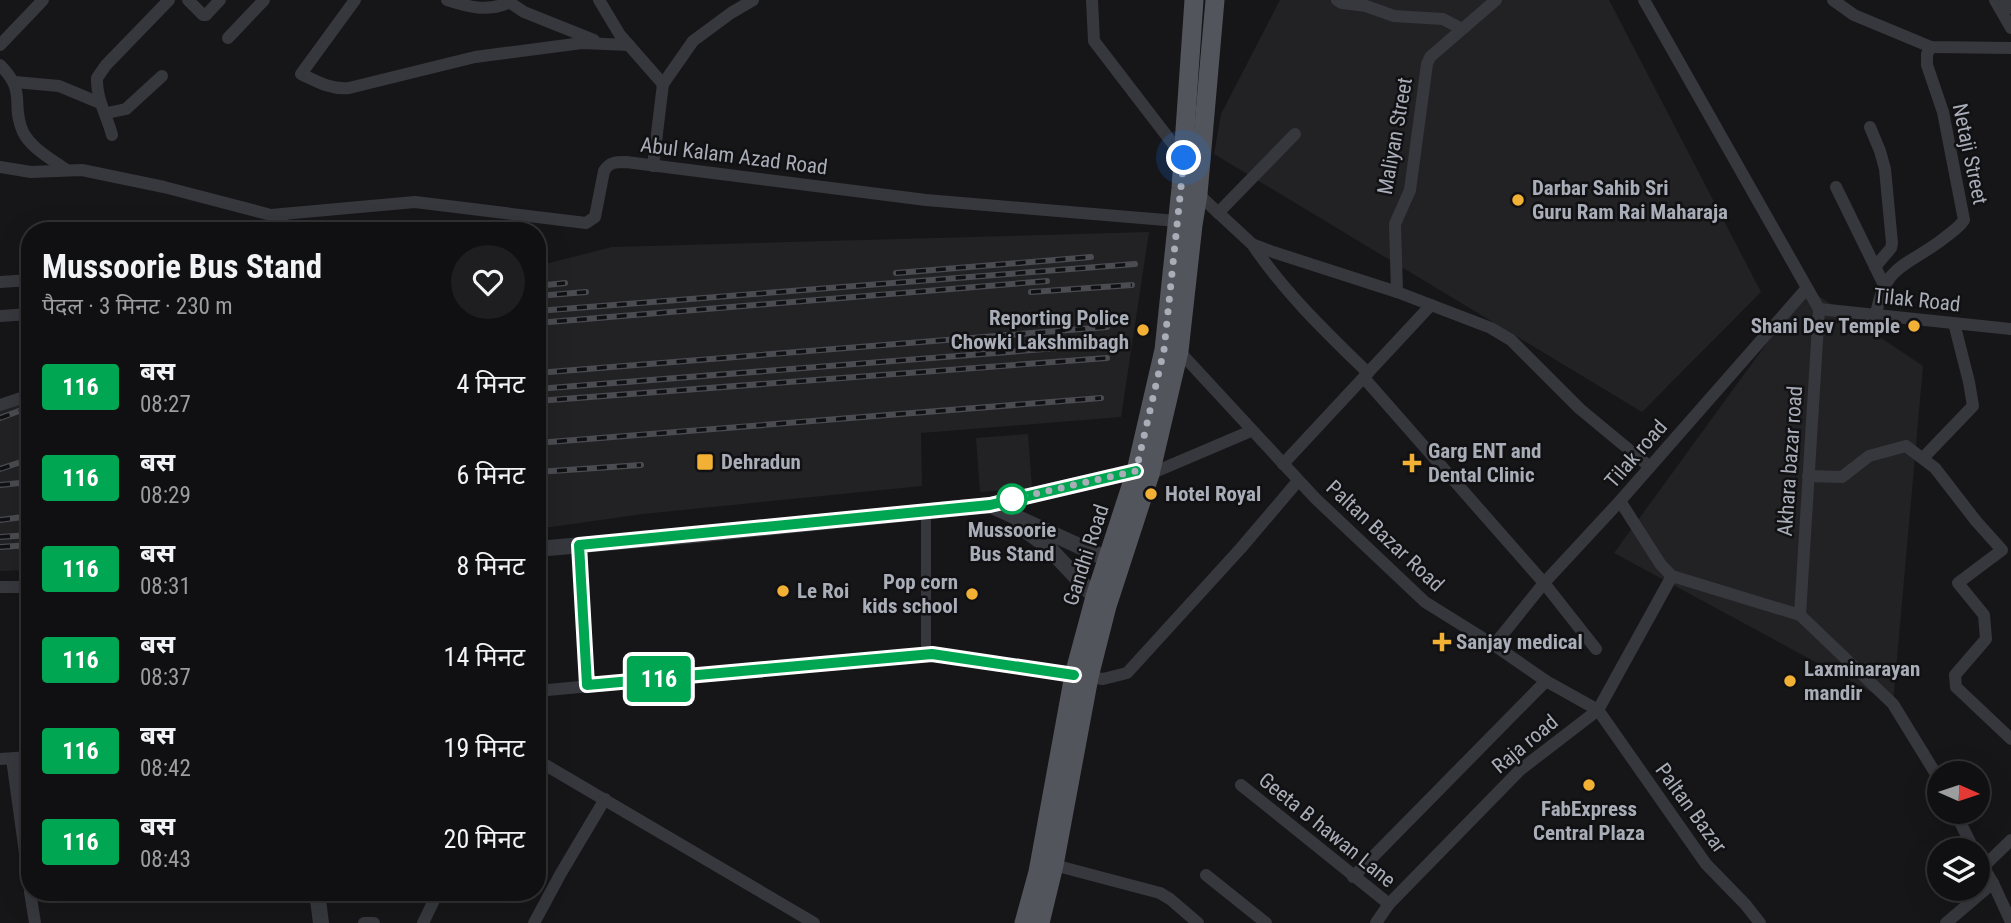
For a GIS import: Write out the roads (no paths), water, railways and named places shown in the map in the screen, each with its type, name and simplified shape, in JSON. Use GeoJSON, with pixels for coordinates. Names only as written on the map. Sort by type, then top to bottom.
{"type":"FeatureCollection","features":[{"type":"Feature","properties":{"kind":"main road"},"geometry":{"type":"LineString","coordinates":[[1192,160],[1194,0]]}},
{"type":"Feature","properties":{"kind":"main road"},"geometry":{"type":"LineString","coordinates":[[1192,160],[1215,0]]}},
{"type":"Feature","properties":{"kind":"main road","name":"Gandhi Road"},"geometry":{"type":"LineString","coordinates":[[1024,923],[1082,676],[1107,606],[1115,562],[1179,351],[1198,194],[1192,160]]}},
{"type":"Feature","properties":{"kind":"main road","name":"Gandhi Road"},"geometry":{"type":"LineString","coordinates":[[1143,472],[1164,350],[1177,221],[1192,160]]}},
{"type":"Feature","properties":{"kind":"main road","name":"Gandhi Road"},"geometry":{"type":"LineString","coordinates":[[1040,923],[1054,866],[1095,597],[1115,562]]}},
{"type":"Feature","properties":{"kind":"street"},"geometry":{"type":"LineString","coordinates":[[0,45],[43,0]]}},
{"type":"Feature","properties":{"kind":"street"},"geometry":{"type":"LineString","coordinates":[[188,0],[203,15],[220,0]]}},
{"type":"Feature","properties":{"kind":"street"},"geometry":{"type":"LineString","coordinates":[[228,38],[264,0]]}},
{"type":"Feature","properties":{"kind":"street"},"geometry":{"type":"LineString","coordinates":[[355,0],[301,74],[339,89],[475,57],[599,42],[629,45]]}},
{"type":"Feature","properties":{"kind":"street"},"geometry":{"type":"LineString","coordinates":[[447,0],[481,9],[495,8],[507,1],[524,12],[599,42]]}},
{"type":"Feature","properties":{"kind":"street"},"geometry":{"type":"LineString","coordinates":[[599,0],[629,45],[663,84]]}},
{"type":"Feature","properties":{"kind":"street"},"geometry":{"type":"LineString","coordinates":[[653,166],[663,84],[693,40],[753,0]]}},
{"type":"Feature","properties":{"kind":"street"},"geometry":{"type":"LineString","coordinates":[[1092,0],[1094,41],[1192,160]]}},
{"type":"Feature","properties":{"kind":"street"},"geometry":{"type":"LineString","coordinates":[[1337,0],[1394,16],[1443,19],[1462,29]]}},
{"type":"Feature","properties":{"kind":"street","name":"Maliyan Street"},"geometry":{"type":"LineString","coordinates":[[1397,292],[1395,224],[1410,190],[1427,64],[1430,57],[1496,0]]}},
{"type":"Feature","properties":{"kind":"street"},"geometry":{"type":"LineString","coordinates":[[1644,0],[1819,309]]}},
{"type":"Feature","properties":{"kind":"street"},"geometry":{"type":"LineString","coordinates":[[1833,0],[1854,15],[1931,47],[2011,48]]}},
{"type":"Feature","properties":{"kind":"street"},"geometry":{"type":"LineString","coordinates":[[1996,0],[2011,29]]}},
{"type":"Feature","properties":{"kind":"street"},"geometry":{"type":"LineString","coordinates":[[2005,0],[2011,8]]}},
{"type":"Feature","properties":{"kind":"street"},"geometry":{"type":"LineString","coordinates":[[112,135],[97,78],[163,2]]}},
{"type":"Feature","properties":{"kind":"street","name":"Netaji Street"},"geometry":{"type":"LineString","coordinates":[[1876,315],[1878,299],[1884,285],[1906,261],[1923,255],[1964,220],[1943,112],[1927,65],[1927,54],[1931,47]]}},
{"type":"Feature","properties":{"kind":"street"},"geometry":{"type":"LineString","coordinates":[[0,65],[15,82],[24,133],[30,142],[65,169]]}},
{"type":"Feature","properties":{"kind":"street"},"geometry":{"type":"LineString","coordinates":[[15,82],[60,86],[117,113],[126,109],[162,76]]}},
{"type":"Feature","properties":{"kind":"street"},"geometry":{"type":"LineString","coordinates":[[1870,127],[1885,169],[1892,243],[1875,267]]}},
{"type":"Feature","properties":{"kind":"street"},"geometry":{"type":"LineString","coordinates":[[1218,213],[1295,134]]}},
{"type":"Feature","properties":{"kind":"street","name":"Abul Kalam Azad Road"},"geometry":{"type":"LineString","coordinates":[[0,167],[31,172],[65,169],[142,182],[261,213],[282,215],[415,202],[586,223],[595,218],[607,165],[626,162],[926,200],[1177,221]]}},
{"type":"Feature","properties":{"kind":"street"},"geometry":{"type":"LineString","coordinates":[[1836,187],[1884,285]]}},
{"type":"Feature","properties":{"kind":"street"},"geometry":{"type":"LineString","coordinates":[[1198,194],[1252,244],[1304,311],[1366,375],[1544,583],[1596,649]]}},
{"type":"Feature","properties":{"kind":"street"},"geometry":{"type":"LineString","coordinates":[[282,215],[282,222]]}},
{"type":"Feature","properties":{"kind":"street"},"geometry":{"type":"LineString","coordinates":[[1252,244],[1397,292],[1491,328],[1511,340],[1580,409],[1650,467]]}},
{"type":"Feature","properties":{"kind":"street"},"geometry":{"type":"LineString","coordinates":[[0,282],[21,281]]}},
{"type":"Feature","properties":{"kind":"street","name":"Tilak road"},"geometry":{"type":"LineString","coordinates":[[1494,645],[1544,583],[1620,501],[1807,288]]}},
{"type":"Feature","properties":{"kind":"street"},"geometry":{"type":"LineString","coordinates":[[1283,464],[1431,305]]}},
{"type":"Feature","properties":{"kind":"street","name":"Tilak Road"},"geometry":{"type":"LineString","coordinates":[[1819,309],[2011,329]]}},
{"type":"Feature","properties":{"kind":"street","name":"Akhara bazar road"},"geometry":{"type":"LineString","coordinates":[[1800,615],[1819,309]]}},
{"type":"Feature","properties":{"kind":"street"},"geometry":{"type":"LineString","coordinates":[[0,316],[21,315]]}},
{"type":"Feature","properties":{"kind":"street"},"geometry":{"type":"LineString","coordinates":[[1923,458],[1973,406],[1954,323]]}},
{"type":"Feature","properties":{"kind":"street","name":"Paltan Bazar Road"},"geometry":{"type":"LineString","coordinates":[[1179,351],[1298,481],[1424,602],[1546,681],[1598,710]]}},
{"type":"Feature","properties":{"kind":"street"},"geometry":{"type":"LineString","coordinates":[[0,405],[21,398]]}},
{"type":"Feature","properties":{"kind":"street"},"geometry":{"type":"LineString","coordinates":[[546,547],[990,505],[1143,472],[1251,431]]}},
{"type":"Feature","properties":{"kind":"street"},"geometry":{"type":"LineString","coordinates":[[1808,476],[1842,477],[1869,456],[1900,446],[1911,448],[1935,468],[2002,550],[1958,583],[1984,615],[1986,639],[1955,676],[1956,687],[2011,739]]}},
{"type":"Feature","properties":{"kind":"street"},"geometry":{"type":"LineString","coordinates":[[546,690],[926,655],[945,655],[1103,679],[1127,673],[1298,481]]}},
{"type":"Feature","properties":{"kind":"street"},"geometry":{"type":"LineString","coordinates":[[1620,501],[1661,565],[1672,576],[1800,615],[1893,704],[1928,761]]}},
{"type":"Feature","properties":{"kind":"street"},"geometry":{"type":"LineString","coordinates":[[990,505],[1115,562]]}},
{"type":"Feature","properties":{"kind":"street"},"geometry":{"type":"LineString","coordinates":[[990,505],[1047,546],[1095,597]]}},
{"type":"Feature","properties":{"kind":"street"},"geometry":{"type":"LineString","coordinates":[[926,511],[926,655]]}},
{"type":"Feature","properties":{"kind":"street"},"geometry":{"type":"LineString","coordinates":[[579,545],[587,685]]}},
{"type":"Feature","properties":{"kind":"street","name":"Raja road"},"geometry":{"type":"LineString","coordinates":[[1376,923],[1389,904],[1520,770],[1598,710],[1672,576]]}},
{"type":"Feature","properties":{"kind":"street"},"geometry":{"type":"LineString","coordinates":[[0,587],[21,587]]}},
{"type":"Feature","properties":{"kind":"street"},"geometry":{"type":"LineString","coordinates":[[1353,877],[1546,681]]}},
{"type":"Feature","properties":{"kind":"street","name":"Paltan Bazar"},"geometry":{"type":"LineString","coordinates":[[1598,710],[1706,864],[1760,923]]}},
{"type":"Feature","properties":{"kind":"street"},"geometry":{"type":"LineString","coordinates":[[6,759],[21,842]]}},
{"type":"Feature","properties":{"kind":"street"},"geometry":{"type":"LineString","coordinates":[[546,765],[814,923]]}},
{"type":"Feature","properties":{"kind":"street","name":"Geeta B hawan Lane"},"geometry":{"type":"LineString","coordinates":[[1241,785],[1389,904]]}},
{"type":"Feature","properties":{"kind":"street"},"geometry":{"type":"LineString","coordinates":[[546,901],[605,799]]}},
{"type":"Feature","properties":{"kind":"street"},"geometry":{"type":"LineString","coordinates":[[1990,855],[2011,839]]}},
{"type":"Feature","properties":{"kind":"street"},"geometry":{"type":"LineString","coordinates":[[1054,866],[1160,893],[1198,923]]}},
{"type":"Feature","properties":{"kind":"street"},"geometry":{"type":"LineString","coordinates":[[1206,875],[1266,923]]}},
{"type":"Feature","properties":{"kind":"street"},"geometry":{"type":"LineString","coordinates":[[1990,878],[2011,922]]}},
{"type":"Feature","properties":{"kind":"street"},"geometry":{"type":"LineString","coordinates":[[1946,923],[1993,883]]}},
{"type":"Feature","properties":{"kind":"street"},"geometry":{"type":"LineString","coordinates":[[32,901],[35,923]]}},
{"type":"Feature","properties":{"kind":"street"},"geometry":{"type":"LineString","coordinates":[[318,901],[321,923]]}},
{"type":"Feature","properties":{"kind":"street"},"geometry":{"type":"LineString","coordinates":[[423,923],[434,901]]}},
{"type":"Feature","properties":{"kind":"street"},"geometry":{"type":"LineString","coordinates":[[534,923],[546,901]]}},
{"type":"Feature","properties":{"kind":"street"},"geometry":{"type":"LineString","coordinates":[[364,923],[374,923]]}},
{"type":"Feature","properties":{"kind":"railway"},"geometry":{"type":"LineString","coordinates":[[896,273],[1091,257]]}},
{"type":"Feature","properties":{"kind":"railway"},"geometry":{"type":"LineString","coordinates":[[546,310],[1135,264]]}},
{"type":"Feature","properties":{"kind":"railway"},"geometry":{"type":"LineString","coordinates":[[546,322],[1047,281]]}},
{"type":"Feature","properties":{"kind":"railway"},"geometry":{"type":"LineString","coordinates":[[546,285],[565,283]]}},
{"type":"Feature","properties":{"kind":"railway"},"geometry":{"type":"LineString","coordinates":[[1031,292],[1132,285]]}},
{"type":"Feature","properties":{"kind":"railway"},"geometry":{"type":"LineString","coordinates":[[546,295],[586,292]]}},
{"type":"Feature","properties":{"kind":"railway"},"geometry":{"type":"LineString","coordinates":[[546,372],[1107,327]]}},
{"type":"Feature","properties":{"kind":"railway"},"geometry":{"type":"LineString","coordinates":[[546,388],[1096,345]]}},
{"type":"Feature","properties":{"kind":"railway"},"geometry":{"type":"LineString","coordinates":[[546,400],[1107,358]]}},
{"type":"Feature","properties":{"kind":"railway"},"geometry":{"type":"LineString","coordinates":[[546,442],[1101,398]]}},
{"type":"Feature","properties":{"kind":"railway"},"geometry":{"type":"LineString","coordinates":[[0,418],[21,410]]}},
{"type":"Feature","properties":{"kind":"railway"},"geometry":{"type":"LineString","coordinates":[[0,469],[21,462]]}},
{"type":"Feature","properties":{"kind":"railway"},"geometry":{"type":"LineString","coordinates":[[546,471],[641,465]]}},
{"type":"Feature","properties":{"kind":"railway"},"geometry":{"type":"LineString","coordinates":[[0,485],[21,483]]}},
{"type":"Feature","properties":{"kind":"railway"},"geometry":{"type":"LineString","coordinates":[[0,520],[21,517]]}},
{"type":"Feature","properties":{"kind":"railway"},"geometry":{"type":"LineString","coordinates":[[0,537],[21,536]]}},
{"type":"Feature","properties":{"kind":"railway"},"geometry":{"type":"LineString","coordinates":[[0,547],[21,546]]}},
{"type":"Feature","properties":{"kind":"place","name":"Darbar Sahib Sri Guru Ram Rai Maharaja"},"geometry":{"type":"Point","coordinates":[1518,200]}},
{"type":"Feature","properties":{"kind":"place","name":"Shani Dev Temple"},"geometry":{"type":"Point","coordinates":[1914,326]}},
{"type":"Feature","properties":{"kind":"place","name":"Reporting Police Chowki Lakshmibagh"},"geometry":{"type":"Point","coordinates":[1143,330]}},
{"type":"Feature","properties":{"kind":"place","name":"Dehradun"},"geometry":{"type":"Point","coordinates":[705,462]}},
{"type":"Feature","properties":{"kind":"place","name":"Garg ENT and Dental Clinic"},"geometry":{"type":"Point","coordinates":[1412,463]}},
{"type":"Feature","properties":{"kind":"place","name":"Hotel Royal"},"geometry":{"type":"Point","coordinates":[1151,494]}},
{"type":"Feature","properties":{"kind":"place","name":"Mussoorie Bus Stand"},"geometry":{"type":"Point","coordinates":[1012,499]}},
{"type":"Feature","properties":{"kind":"place","name":"Le Roi"},"geometry":{"type":"Point","coordinates":[783,591]}},
{"type":"Feature","properties":{"kind":"place","name":"Pop corn kids school"},"geometry":{"type":"Point","coordinates":[972,594]}},
{"type":"Feature","properties":{"kind":"place","name":"Sanjay medical"},"geometry":{"type":"Point","coordinates":[1442,642]}},
{"type":"Feature","properties":{"kind":"place","name":"Laxminarayan mandir"},"geometry":{"type":"Point","coordinates":[1790,681]}},
{"type":"Feature","properties":{"kind":"place","name":"FabExpress Central Plaza"},"geometry":{"type":"Point","coordinates":[1589,785]}}]}
